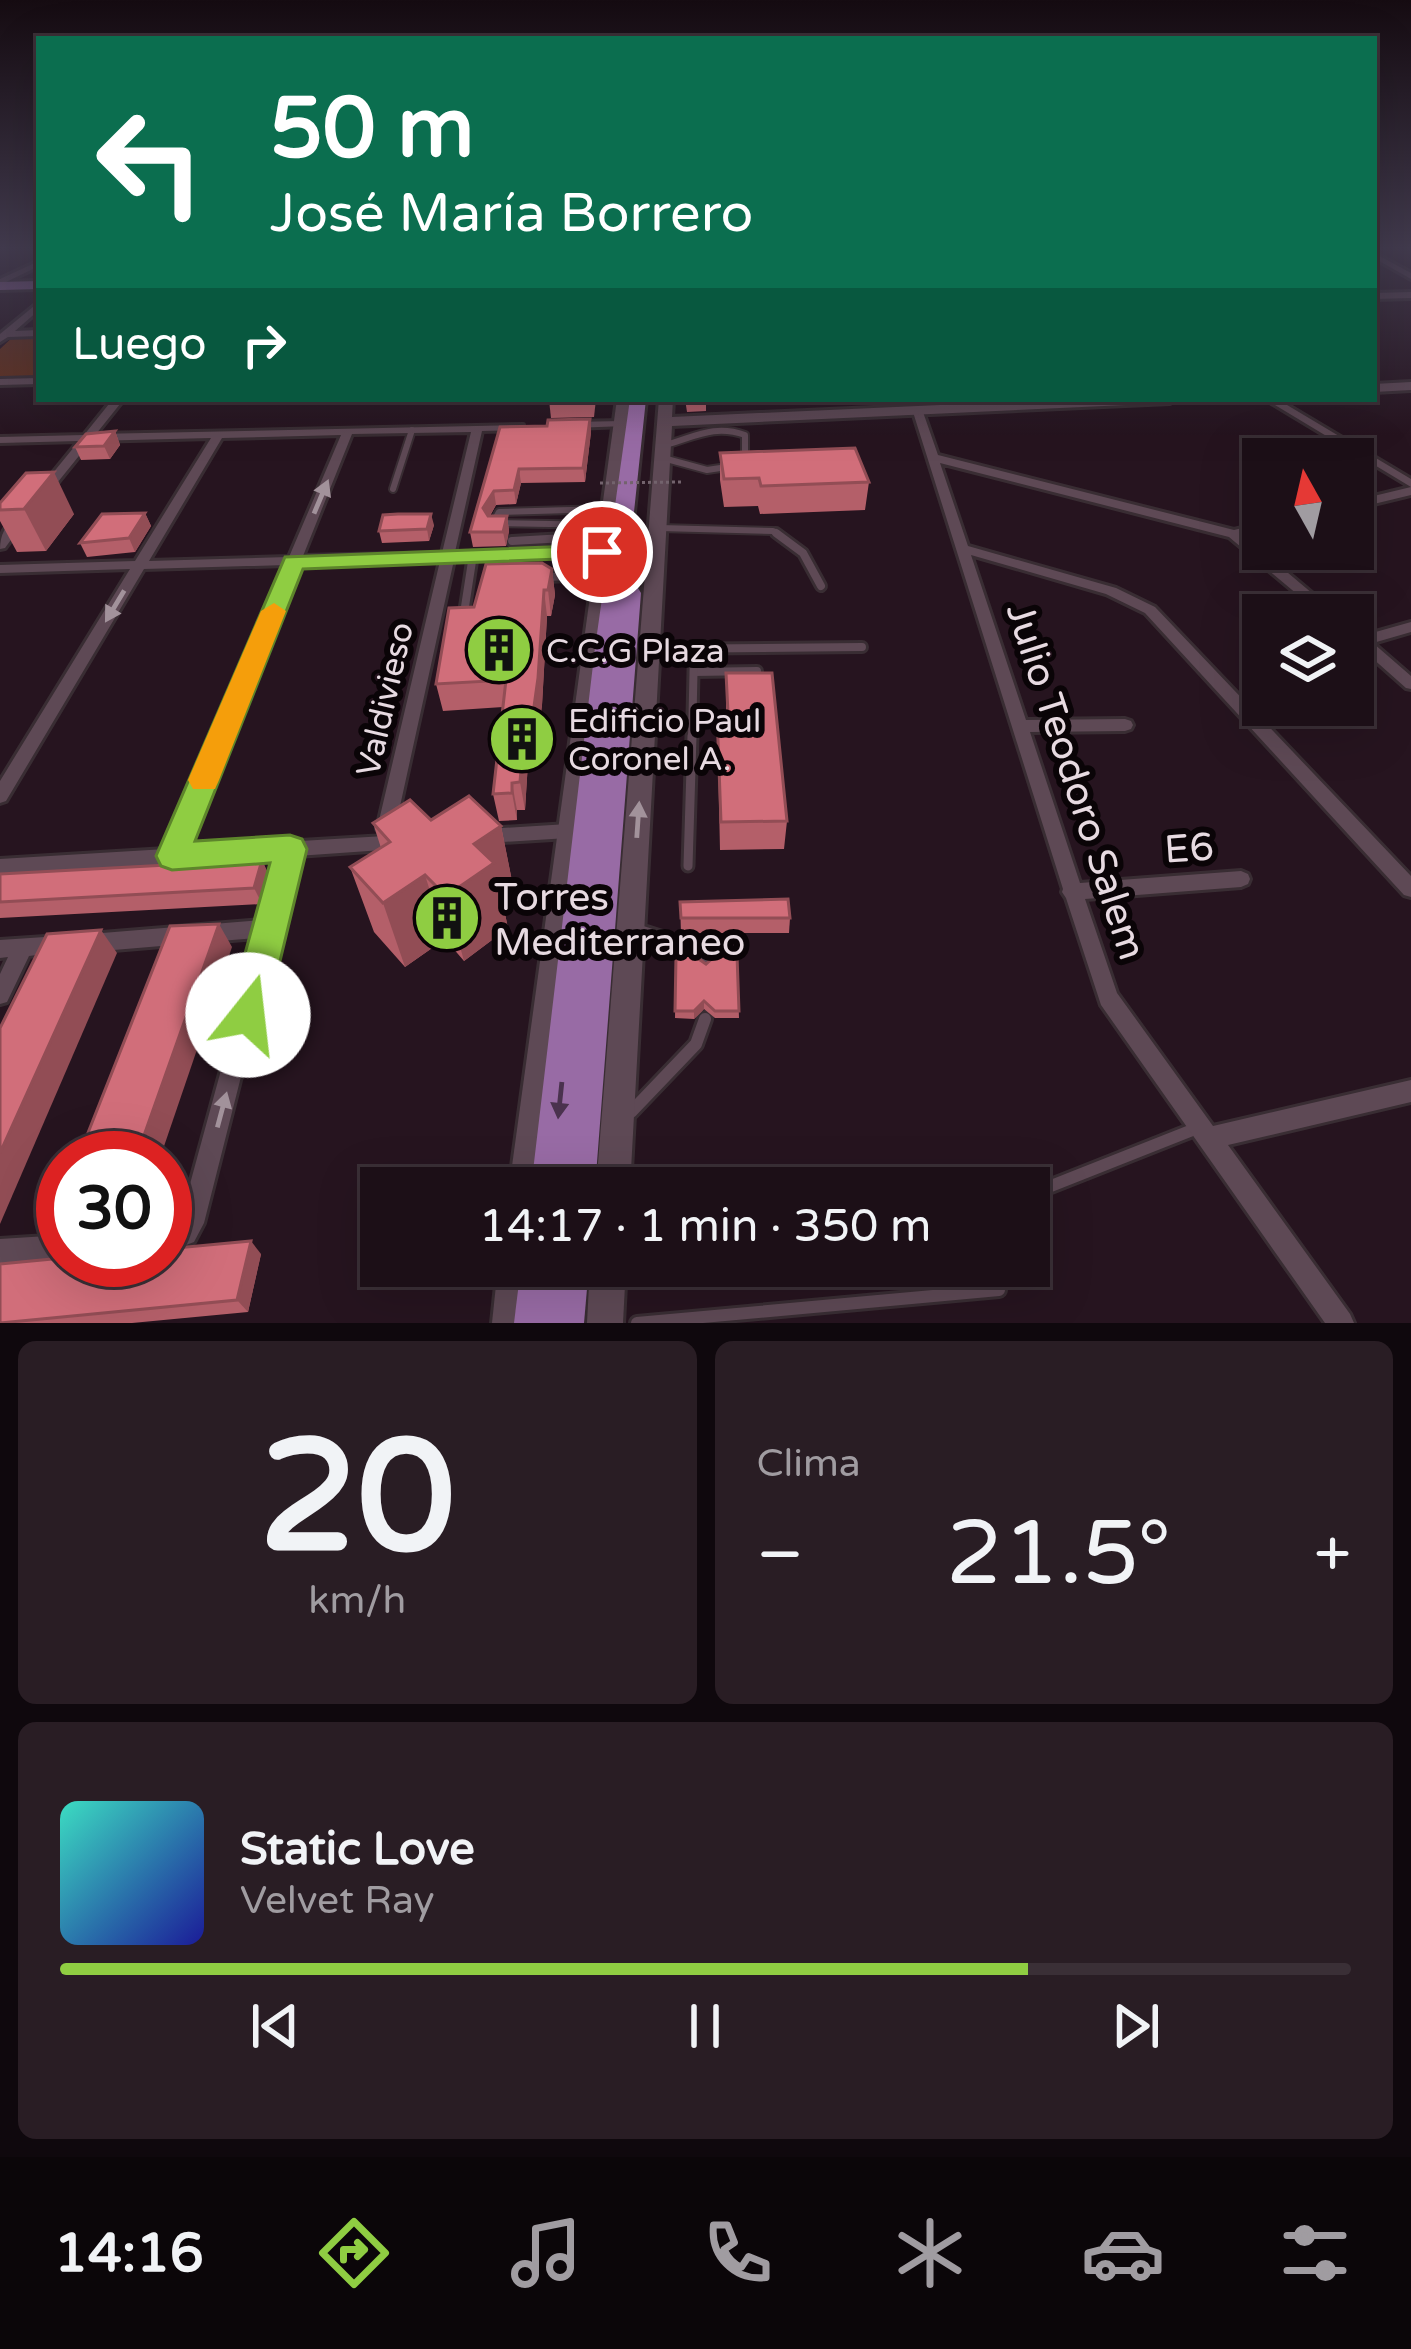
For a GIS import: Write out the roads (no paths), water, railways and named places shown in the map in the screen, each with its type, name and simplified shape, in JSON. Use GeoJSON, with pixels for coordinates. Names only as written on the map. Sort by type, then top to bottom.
{"type":"FeatureCollection","features":[{"type":"Feature","properties":{"kind":"main road"},"geometry":{"type":"LineString","coordinates":[[1377,386],[1411,386]]}},
{"type":"Feature","properties":{"kind":"main road"},"geometry":{"type":"LineString","coordinates":[[528,1167],[624,402]]}},
{"type":"Feature","properties":{"kind":"main road"},"geometry":{"type":"LineString","coordinates":[[552,1167],[638,402]]}},
{"type":"Feature","properties":{"kind":"main road"},"geometry":{"type":"LineString","coordinates":[[662,425],[915,406],[1061,402]]}},
{"type":"Feature","properties":{"kind":"main road"},"geometry":{"type":"LineString","coordinates":[[614,1167],[662,425]]}},
{"type":"Feature","properties":{"kind":"main road"},"geometry":{"type":"LineString","coordinates":[[578,1167],[662,425]]}},
{"type":"Feature","properties":{"kind":"main road"},"geometry":{"type":"LineString","coordinates":[[510,1323],[514,1287]]}},
{"type":"Feature","properties":{"kind":"main road"},"geometry":{"type":"LineString","coordinates":[[535,1323],[539,1287]]}},
{"type":"Feature","properties":{"kind":"main road"},"geometry":{"type":"LineString","coordinates":[[563,1323],[566,1287]]}},
{"type":"Feature","properties":{"kind":"main road"},"geometry":{"type":"LineString","coordinates":[[604,1323],[607,1287]]}},
{"type":"Feature","properties":{"kind":"street"},"geometry":{"type":"LineString","coordinates":[[3,336],[31,312]]}},
{"type":"Feature","properties":{"kind":"street"},"geometry":{"type":"LineString","coordinates":[[3,336],[36,333]]}},
{"type":"Feature","properties":{"kind":"street"},"geometry":{"type":"LineString","coordinates":[[0,382],[36,381]]}},
{"type":"Feature","properties":{"kind":"street"},"geometry":{"type":"LineString","coordinates":[[0,545],[116,402]]}},
{"type":"Feature","properties":{"kind":"street"},"geometry":{"type":"LineString","coordinates":[[1275,402],[1411,488]]}},
{"type":"Feature","properties":{"kind":"street","name":"Julio Teodoro Salem"},"geometry":{"type":"LineString","coordinates":[[915,406],[966,549],[1108,998],[1341,1323]]}},
{"type":"Feature","properties":{"kind":"street"},"geometry":{"type":"LineString","coordinates":[[559,426],[621,424]]}},
{"type":"Feature","properties":{"kind":"street"},"geometry":{"type":"LineString","coordinates":[[0,440],[538,426]]}},
{"type":"Feature","properties":{"kind":"street","name":"Valdivieso"},"geometry":{"type":"LineString","coordinates":[[383,843],[439,623],[447,556],[477,428]]}},
{"type":"Feature","properties":{"kind":"street"},"geometry":{"type":"LineString","coordinates":[[172,856],[348,431]]}},
{"type":"Feature","properties":{"kind":"street"},"geometry":{"type":"LineString","coordinates":[[0,796],[219,434]]}},
{"type":"Feature","properties":{"kind":"street"},"geometry":{"type":"LineString","coordinates":[[936,458],[1234,534],[1306,594]]}},
{"type":"Feature","properties":{"kind":"street"},"geometry":{"type":"LineString","coordinates":[[1374,499],[1411,488]]}},
{"type":"Feature","properties":{"kind":"street"},"geometry":{"type":"LineString","coordinates":[[1234,534],[1242,532]]}},
{"type":"Feature","properties":{"kind":"street"},"geometry":{"type":"LineString","coordinates":[[966,549],[1111,591],[1150,610],[1411,889]]}},
{"type":"Feature","properties":{"kind":"street"},"geometry":{"type":"LineString","coordinates":[[0,569],[602,552]]}},
{"type":"Feature","properties":{"kind":"street"},"geometry":{"type":"LineString","coordinates":[[1374,634],[1411,627]]}},
{"type":"Feature","properties":{"kind":"street"},"geometry":{"type":"LineString","coordinates":[[1374,651],[1411,684]]}},
{"type":"Feature","properties":{"kind":"street"},"geometry":{"type":"LineString","coordinates":[[1019,725],[1125,725]]}},
{"type":"Feature","properties":{"kind":"street"},"geometry":{"type":"LineString","coordinates":[[475,837],[568,831]]}},
{"type":"Feature","properties":{"kind":"street"},"geometry":{"type":"LineString","coordinates":[[0,867],[429,840]]}},
{"type":"Feature","properties":{"kind":"street"},"geometry":{"type":"LineString","coordinates":[[192,1223],[290,849]]}},
{"type":"Feature","properties":{"kind":"street","name":"E6"},"geometry":{"type":"LineString","coordinates":[[1071,892],[1241,879]]}},
{"type":"Feature","properties":{"kind":"street"},"geometry":{"type":"LineString","coordinates":[[0,949],[272,928]]}},
{"type":"Feature","properties":{"kind":"street"},"geometry":{"type":"LineString","coordinates":[[0,995],[23,948]]}},
{"type":"Feature","properties":{"kind":"street"},"geometry":{"type":"LineString","coordinates":[[1206,1132],[1411,1091]]}},
{"type":"Feature","properties":{"kind":"street"},"geometry":{"type":"LineString","coordinates":[[0,1252],[36,1250]]}},
{"type":"Feature","properties":{"kind":"lane"},"geometry":{"type":"LineString","coordinates":[[662,425],[674,444],[690,432],[733,430],[745,435],[745,454],[719,470],[662,425]]}},
{"type":"Feature","properties":{"kind":"lane"},"geometry":{"type":"LineString","coordinates":[[393,489],[412,430]]}},
{"type":"Feature","properties":{"kind":"lane"},"geometry":{"type":"LineString","coordinates":[[499,512],[607,517],[571,524],[493,523],[499,512]]}},
{"type":"Feature","properties":{"kind":"lane"},"geometry":{"type":"LineString","coordinates":[[512,541],[565,538],[571,524]]}},
{"type":"Feature","properties":{"kind":"lane"},"geometry":{"type":"LineString","coordinates":[[658,529],[773,531],[792,541],[820,586]]}},
{"type":"Feature","properties":{"kind":"lane"},"geometry":{"type":"LineString","coordinates":[[458,622],[473,555]]}},
{"type":"Feature","properties":{"kind":"lane"},"geometry":{"type":"LineString","coordinates":[[537,577],[599,575]]}},
{"type":"Feature","properties":{"kind":"lane"},"geometry":{"type":"LineString","coordinates":[[650,649],[862,647]]}},
{"type":"Feature","properties":{"kind":"lane"},"geometry":{"type":"LineString","coordinates":[[688,866],[694,650]]}},
{"type":"Feature","properties":{"kind":"lane"},"geometry":{"type":"LineString","coordinates":[[694,672],[757,671]]}},
{"type":"Feature","properties":{"kind":"lane"},"geometry":{"type":"LineString","coordinates":[[630,927],[685,944],[707,963]]}},
{"type":"Feature","properties":{"kind":"lane"},"geometry":{"type":"LineString","coordinates":[[617,1126],[696,1044],[705,1019]]}},
{"type":"Feature","properties":{"kind":"lane"},"geometry":{"type":"LineString","coordinates":[[1052,1186],[1206,1132]]}},
{"type":"Feature","properties":{"kind":"lane"},"geometry":{"type":"LineString","coordinates":[[637,1323],[999,1290]]}},
{"type":"Feature","properties":{"kind":"place","name":"C.C.G Plaza"},"geometry":{"type":"Point","coordinates":[499,650]}},
{"type":"Feature","properties":{"kind":"place","name":"Edificio Paul Coronel A."},"geometry":{"type":"Point","coordinates":[522,739]}},
{"type":"Feature","properties":{"kind":"place","name":"Torres Mediterraneo"},"geometry":{"type":"Point","coordinates":[447,918]}}]}
